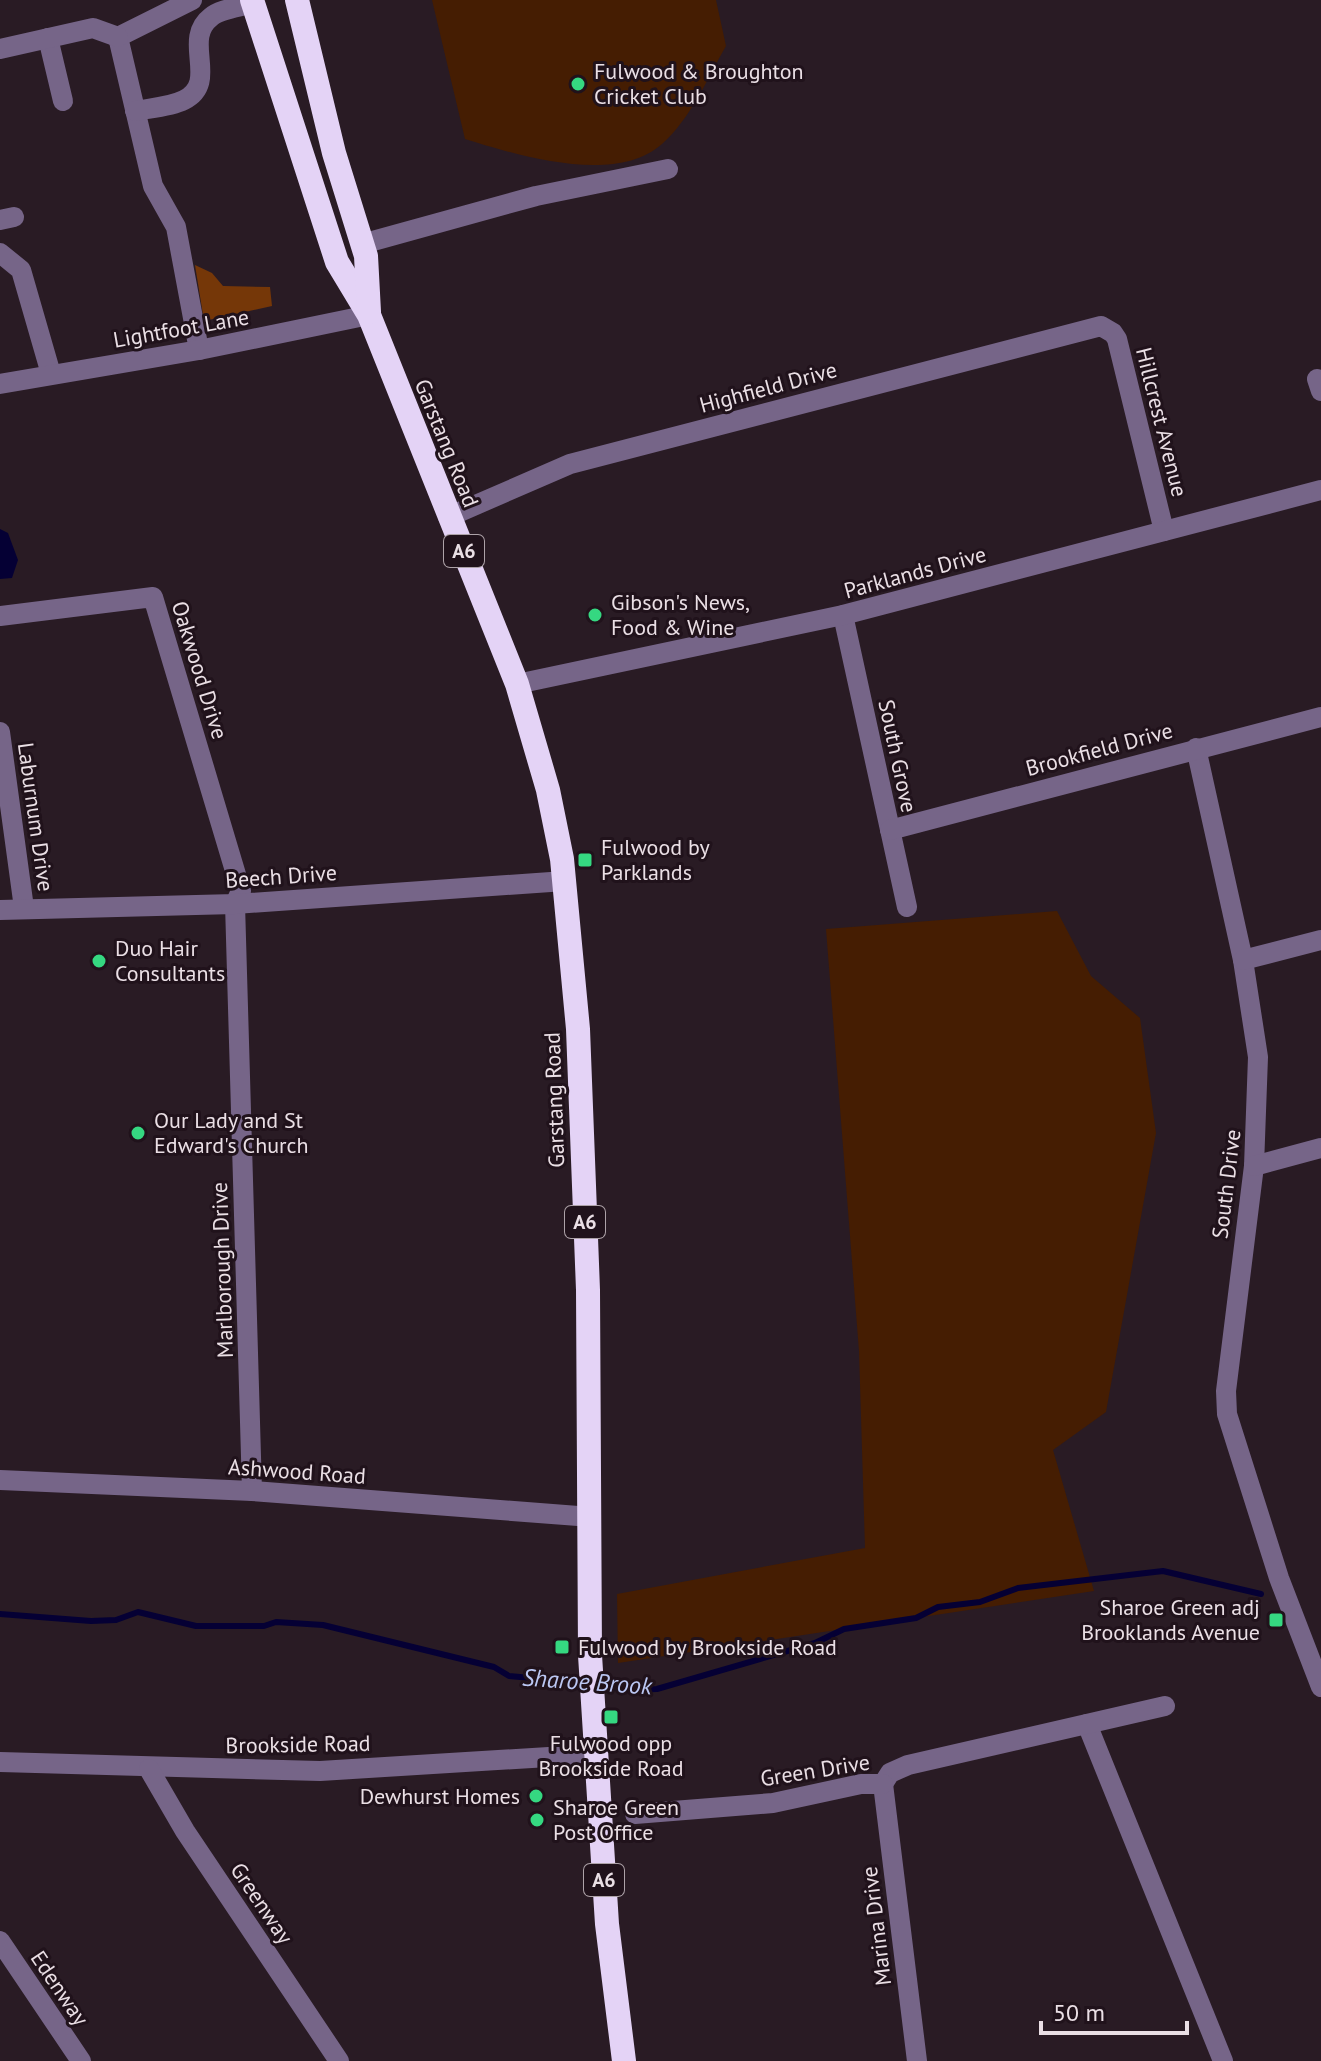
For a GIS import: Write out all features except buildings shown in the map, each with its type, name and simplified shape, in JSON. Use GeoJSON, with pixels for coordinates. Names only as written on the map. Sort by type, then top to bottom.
{"type":"FeatureCollection","features":[{"type":"Feature","properties":{"kind":"highway","name":"Garstang Road"},"geometry":{"type":"LineString","coordinates":[[297,0],[334,153],[362,244],[369,315]]}},
{"type":"Feature","properties":{"kind":"highway","name":"Garstang Road"},"geometry":{"type":"LineString","coordinates":[[252,1],[337,262],[369,315],[517,684],[548,790],[565,881],[578,1029],[591,1517],[590,1655],[607,1924],[624,2061]]}},
{"type":"Feature","properties":{"kind":"street"},"geometry":{"type":"LineString","coordinates":[[0,49],[93,28],[118,37],[192,0]]}},
{"type":"Feature","properties":{"kind":"street"},"geometry":{"type":"LineString","coordinates":[[135,111],[182,101],[197,91],[202,82],[198,45],[203,28],[211,16],[252,1]]}},
{"type":"Feature","properties":{"kind":"street"},"geometry":{"type":"LineString","coordinates":[[118,37],[153,186],[176,227],[199,350]]}},
{"type":"Feature","properties":{"kind":"street"},"geometry":{"type":"LineString","coordinates":[[48,38],[63,101]]}},
{"type":"Feature","properties":{"kind":"street"},"geometry":{"type":"LineString","coordinates":[[362,244],[536,196],[668,169]]}},
{"type":"Feature","properties":{"kind":"street"},"geometry":{"type":"LineString","coordinates":[[0,253],[21,270],[51,374]]}},
{"type":"Feature","properties":{"kind":"street","name":"Lightfoot Lane"},"geometry":{"type":"LineString","coordinates":[[0,384],[199,350],[369,315]]}},
{"type":"Feature","properties":{"kind":"street","name":"Highfield Drive"},"geometry":{"type":"LineString","coordinates":[[448,517],[570,464],[1093,327],[1107,329]]}},
{"type":"Feature","properties":{"kind":"street","name":"Hillcrest Avenue"},"geometry":{"type":"LineString","coordinates":[[1107,329],[1117,339],[1164,531]]}},
{"type":"Feature","properties":{"kind":"street","name":"Parklands Drive"},"geometry":{"type":"LineString","coordinates":[[517,684],[843,615],[1321,490]]}},
{"type":"Feature","properties":{"kind":"street","name":"Oakwood Drive"},"geometry":{"type":"LineString","coordinates":[[0,616],[153,597],[241,891],[235,904]]}},
{"type":"Feature","properties":{"kind":"street","name":"South Grove"},"geometry":{"type":"LineString","coordinates":[[843,615],[907,907]]}},
{"type":"Feature","properties":{"kind":"street","name":"Brookfield Drive"},"geometry":{"type":"LineString","coordinates":[[890,830],[1321,717]]}},
{"type":"Feature","properties":{"kind":"street","name":"Laburnum Drive"},"geometry":{"type":"LineString","coordinates":[[0,732],[24,908]]}},
{"type":"Feature","properties":{"kind":"street","name":"South Drive"},"geometry":{"type":"LineString","coordinates":[[1196,748],[1243,960],[1258,1057],[1254,1166],[1226,1404],[1294,1620],[1321,1687]]}},
{"type":"Feature","properties":{"kind":"street","name":"Beech Drive"},"geometry":{"type":"LineString","coordinates":[[0,910],[235,904],[565,881]]}},
{"type":"Feature","properties":{"kind":"street","name":"Marlborough Drive"},"geometry":{"type":"LineString","coordinates":[[235,904],[252,1491]]}},
{"type":"Feature","properties":{"kind":"street"},"geometry":{"type":"LineString","coordinates":[[1243,960],[1321,940]]}},
{"type":"Feature","properties":{"kind":"street"},"geometry":{"type":"LineString","coordinates":[[1254,1166],[1321,1148]]}},
{"type":"Feature","properties":{"kind":"street","name":"Ashwood Road"},"geometry":{"type":"LineString","coordinates":[[0,1480],[252,1491],[591,1517]]}},
{"type":"Feature","properties":{"kind":"street","name":"Green Drive"},"geometry":{"type":"LineString","coordinates":[[635,1814],[773,1803],[861,1784],[883,1784],[890,1773],[908,1765],[1165,1706]]}},
{"type":"Feature","properties":{"kind":"street"},"geometry":{"type":"LineString","coordinates":[[1087,1724],[1223,2061]]}},
{"type":"Feature","properties":{"kind":"street","name":"Brookside Road"},"geometry":{"type":"LineString","coordinates":[[0,1762],[149,1769],[320,1771],[597,1754]]}},
{"type":"Feature","properties":{"kind":"street","name":"Greenway"},"geometry":{"type":"LineString","coordinates":[[149,1769],[185,1831],[330,2057]]}},
{"type":"Feature","properties":{"kind":"street","name":"Marina Drive"},"geometry":{"type":"LineString","coordinates":[[883,1784],[917,2061]]}},
{"type":"Feature","properties":{"kind":"street","name":"Edenway"},"geometry":{"type":"LineString","coordinates":[[0,1941],[81,2061]]}},
{"type":"Feature","properties":{"kind":"shaded area","name":"Fulwood & Broughton Cricket Club"},"geometry":{"type":"Polygon","coordinates":[[[432,0],[716,0],[726,46],[690,110],[662,144],[642,156],[619,163],[593,165],[538,159],[465,139],[432,0]]]}},
{"type":"Feature","properties":{"kind":"shaded area"},"geometry":{"type":"Polygon","coordinates":[[[195,265],[212,273],[223,286],[270,287],[272,306],[204,321],[195,265]]]}},
{"type":"Feature","properties":{"kind":"shaded area"},"geometry":{"type":"Polygon","coordinates":[[[0,529],[8,533],[18,560],[12,578],[0,579],[0,529]]]}},
{"type":"Feature","properties":{"kind":"shaded area"},"geometry":{"type":"Polygon","coordinates":[[[1057,911],[1091,976],[1140,1018],[1156,1133],[1106,1412],[1053,1450],[1094,1591],[618,1663],[617,1594],[865,1548],[859,1351],[826,929],[1057,911]]]}},
{"type":"Feature","properties":{"kind":"waterway","name":"Sharoe Brook"},"geometry":{"type":"LineString","coordinates":[[597,1685],[632,1690],[657,1689],[815,1643],[844,1629],[916,1618],[938,1607],[980,1602],[1018,1588],[1163,1571],[1261,1594]]}},
{"type":"Feature","properties":{"kind":"waterway","name":"Sharoe Brook"},"geometry":{"type":"LineString","coordinates":[[0,1614],[91,1621],[116,1620],[138,1612],[196,1626],[264,1626],[276,1622],[323,1625],[494,1667],[509,1676],[586,1683]]}},
{"type":"Feature","properties":{"kind":"place","name":"Fulwood & Broughton Cricket Club"},"geometry":{"type":"Point","coordinates":[578,84]}},
{"type":"Feature","properties":{"kind":"place","name":"Gibson's News, Food & Wine"},"geometry":{"type":"Point","coordinates":[595,615]}},
{"type":"Feature","properties":{"kind":"place","name":"Fulwood by Parklands"},"geometry":{"type":"Point","coordinates":[585,860]}},
{"type":"Feature","properties":{"kind":"place","name":"Duo Hair Consultants"},"geometry":{"type":"Point","coordinates":[99,961]}},
{"type":"Feature","properties":{"kind":"place","name":"Our Lady and St Edward's Church"},"geometry":{"type":"Point","coordinates":[138,1133]}},
{"type":"Feature","properties":{"kind":"place","name":"Sharoe Green adj Brooklands Avenue"},"geometry":{"type":"Point","coordinates":[1276,1620]}},
{"type":"Feature","properties":{"kind":"place","name":"Fulwood by Brookside Road"},"geometry":{"type":"Point","coordinates":[562,1647]}},
{"type":"Feature","properties":{"kind":"place","name":"Fulwood opp Brookside Road"},"geometry":{"type":"Point","coordinates":[611,1717]}},
{"type":"Feature","properties":{"kind":"place","name":"Dewhurst Homes"},"geometry":{"type":"Point","coordinates":[536,1796]}},
{"type":"Feature","properties":{"kind":"place","name":"Sharoe Green Post Office"},"geometry":{"type":"Point","coordinates":[537,1820]}}]}
